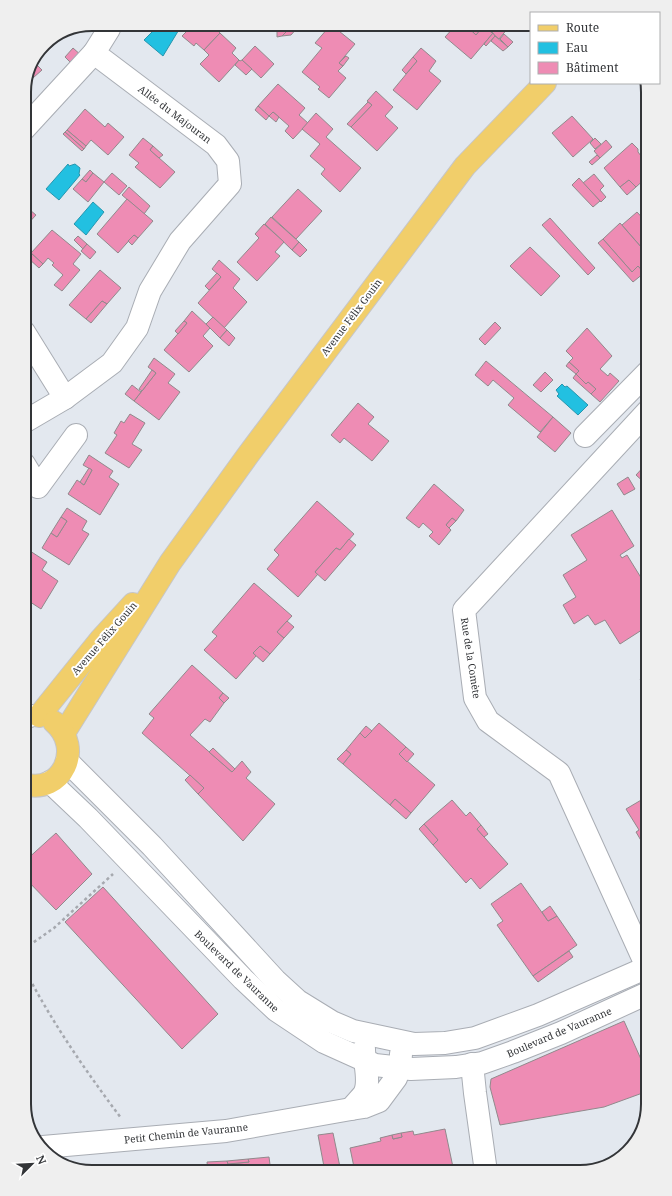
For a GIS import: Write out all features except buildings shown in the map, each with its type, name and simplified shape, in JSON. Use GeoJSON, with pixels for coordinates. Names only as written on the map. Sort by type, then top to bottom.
{"type":"FeatureCollection","features":[{"type":"Feature","properties":{"kind":"main road","name":"Avenue Félix Gouin"},"geometry":{"type":"LineString","coordinates":[[64,733],[170,563],[248,455],[464,166],[544,84]]}},
{"type":"Feature","properties":{"kind":"main road","name":"Avenue Félix Gouin"},"geometry":{"type":"LineString","coordinates":[[31,713],[170,563]]}},
{"type":"Feature","properties":{"kind":"main road"},"geometry":{"type":"LineString","coordinates":[[31,716],[53,722],[64,733],[68,742],[69,752],[63,770],[58,776],[43,785],[31,786]]}},
{"type":"Feature","properties":{"kind":"street"},"geometry":{"type":"LineString","coordinates":[[31,121],[94,53],[108,31]]}},
{"type":"Feature","properties":{"kind":"street","name":"Allée du Majouran"},"geometry":{"type":"LineString","coordinates":[[31,418],[65,398],[112,363],[137,328],[150,291],[180,241],[230,184],[228,161],[216,145],[94,53]]}},
{"type":"Feature","properties":{"kind":"street"},"geometry":{"type":"LineString","coordinates":[[31,343],[65,398]]}},
{"type":"Feature","properties":{"kind":"street"},"geometry":{"type":"LineString","coordinates":[[585,436],[641,379]]}},
{"type":"Feature","properties":{"kind":"street","name":"Rue de la Comète"},"geometry":{"type":"LineString","coordinates":[[641,419],[464,610],[475,698],[488,721],[559,773],[641,952]]}},
{"type":"Feature","properties":{"kind":"street"},"geometry":{"type":"LineString","coordinates":[[31,476],[38,487],[76,435]]}},
{"type":"Feature","properties":{"kind":"street","name":"Boulevard de Vauranne"},"geometry":{"type":"LineString","coordinates":[[67,761],[152,846],[275,980],[298,1001],[332,1022],[353,1031],[414,1044],[445,1043],[475,1038],[538,1015],[641,970]]}},
{"type":"Feature","properties":{"kind":"street","name":"Boulevard de Vauranne"},"geometry":{"type":"LineString","coordinates":[[50,782],[88,818],[243,979],[276,1010],[324,1042],[375,1065],[411,1069],[456,1067],[482,1063],[533,1044],[641,996]]}},
{"type":"Feature","properties":{"kind":"street"},"geometry":{"type":"LineString","coordinates":[[351,1109],[364,1092],[368,1078],[364,1060],[364,1034]]}},
{"type":"Feature","properties":{"kind":"street","name":"Petit Chemin de Vauranne"},"geometry":{"type":"LineString","coordinates":[[52,1146],[226,1131],[364,1108],[378,1101],[396,1078],[400,1068],[402,1042]]}},
{"type":"Feature","properties":{"kind":"street"},"geometry":{"type":"LineString","coordinates":[[472,1064],[485,1165]]}},
{"type":"Feature","properties":{"kind":"path"},"geometry":{"type":"LineString","coordinates":[[31,944],[54,928],[127,859]]}},
{"type":"Feature","properties":{"kind":"path"},"geometry":{"type":"LineString","coordinates":[[31,981],[70,1047],[121,1119],[131,1139]]}},
{"type":"Feature","properties":{"kind":"water"},"geometry":{"type":"Polygon","coordinates":[[[153,31],[178,31],[163,56],[144,40],[153,31]]]}},
{"type":"Feature","properties":{"kind":"water"},"geometry":{"type":"Polygon","coordinates":[[[68,164],[69,166],[75,164],[80,168],[80,175],[59,200],[46,189],[68,164]]]}},
{"type":"Feature","properties":{"kind":"water"},"geometry":{"type":"Polygon","coordinates":[[[93,202],[104,212],[86,235],[74,224],[93,202]]]}},
{"type":"Feature","properties":{"kind":"water"},"geometry":{"type":"Polygon","coordinates":[[[562,384],[565,387],[567,386],[588,405],[578,415],[557,396],[559,394],[556,390],[562,384]]]}}]}
